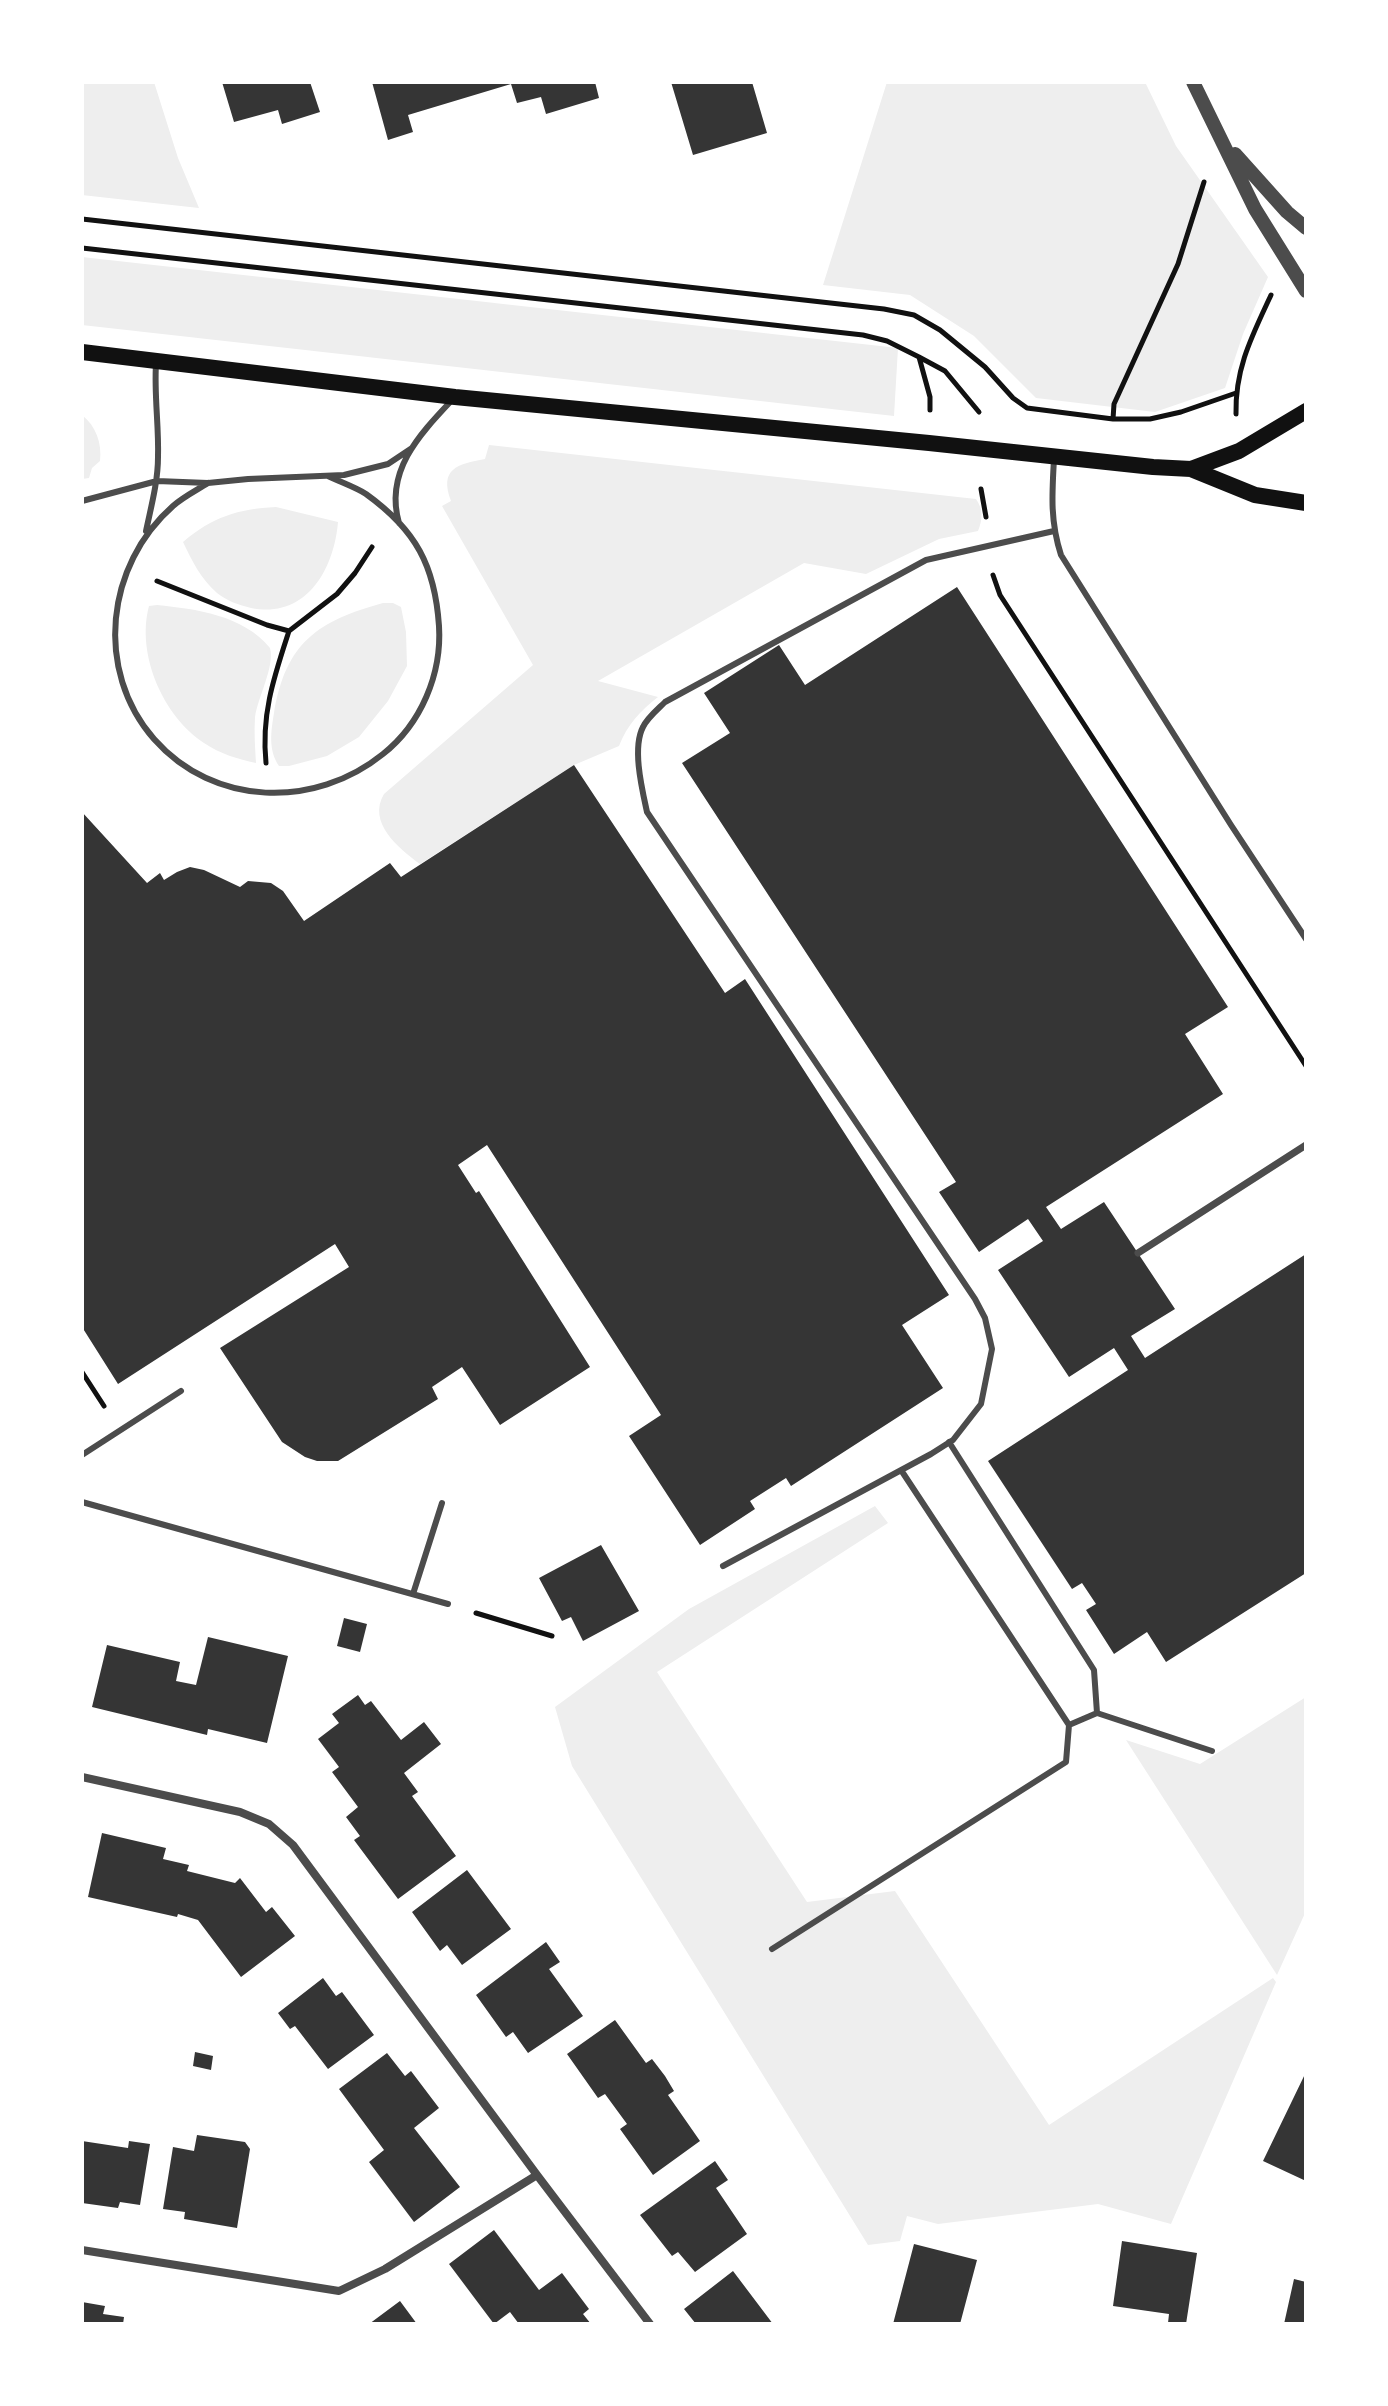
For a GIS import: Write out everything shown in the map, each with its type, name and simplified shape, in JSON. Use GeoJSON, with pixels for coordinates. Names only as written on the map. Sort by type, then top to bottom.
{"type":"FeatureCollection","features":[{"type":"Feature","properties":{"kind":"main road"},"geometry":{"type":"LineString","coordinates":[[82,352],[455,397],[1191,469],[1255,495],[1306,503]]}},
{"type":"Feature","properties":{"kind":"main road"},"geometry":{"type":"LineString","coordinates":[[1191,469],[1239,451],[1306,411]]}},
{"type":"Feature","properties":{"kind":"street"},"geometry":{"type":"LineString","coordinates":[[1193,82],[1255,209],[1306,291]]}},
{"type":"Feature","properties":{"kind":"street"},"geometry":{"type":"LineString","coordinates":[[1222,139],[1287,212],[1306,228]]}},
{"type":"Feature","properties":{"kind":"street"},"geometry":{"type":"LineString","coordinates":[[1138,1253],[1306,1145]]}},
{"type":"Feature","properties":{"kind":"street"},"geometry":{"type":"LineString","coordinates":[[82,1777],[240,1812],[269,1824],[293,1845],[650,2324]]}},
{"type":"Feature","properties":{"kind":"street"},"geometry":{"type":"LineString","coordinates":[[82,2250],[339,2291],[385,2269],[537,2175]]}},
{"type":"Feature","properties":{"kind":"lane"},"geometry":{"type":"LineString","coordinates":[[146,535],[157,481],[156,360]]}},
{"type":"Feature","properties":{"kind":"lane"},"geometry":{"type":"LineString","coordinates":[[399,523],[394,496],[399,472],[426,428],[455,397]]}},
{"type":"Feature","properties":{"kind":"lane"},"geometry":{"type":"LineString","coordinates":[[82,501],[157,481],[208,483],[344,475],[388,464],[412,448]]}},
{"type":"Feature","properties":{"kind":"lane"},"geometry":{"type":"LineString","coordinates":[[1054,455],[1054,531],[1061,555],[1306,939]]}},
{"type":"Feature","properties":{"kind":"lane"},"geometry":{"type":"LineString","coordinates":[[208,483],[174,505],[146,535],[126,569],[117,599],[114,629],[116,659],[124,688],[137,715],[155,739],[202,776],[230,787],[262,793],[297,793],[332,785],[366,768],[394,746],[417,716],[432,683],[440,647],[437,595],[427,564],[413,540],[365,493],[328,476]]}},
{"type":"Feature","properties":{"kind":"lane"},"geometry":{"type":"LineString","coordinates":[[723,1566],[949,1442],[981,1404],[992,1349],[985,1318],[975,1299],[647,812],[640,780],[639,747],[643,727],[665,702],[926,560],[1054,531]]}},
{"type":"Feature","properties":{"kind":"lane"},"geometry":{"type":"LineString","coordinates":[[82,1455],[181,1391]]}},
{"type":"Feature","properties":{"kind":"lane"},"geometry":{"type":"LineString","coordinates":[[949,1442],[1094,1670],[1097,1713]]}},
{"type":"Feature","properties":{"kind":"lane"},"geometry":{"type":"LineString","coordinates":[[772,1949],[1066,1762],[1069,1725],[901,1470]]}},
{"type":"Feature","properties":{"kind":"lane"},"geometry":{"type":"LineString","coordinates":[[82,1502],[448,1604]]}},
{"type":"Feature","properties":{"kind":"lane"},"geometry":{"type":"LineString","coordinates":[[413,1594],[442,1503]]}},
{"type":"Feature","properties":{"kind":"lane"},"geometry":{"type":"LineString","coordinates":[[1069,1725],[1097,1713],[1212,1751]]}},
{"type":"Feature","properties":{"kind":"path"},"geometry":{"type":"LineString","coordinates":[[1113,419],[1114,404],[1178,264],[1204,182]]}},
{"type":"Feature","properties":{"kind":"path"},"geometry":{"type":"LineString","coordinates":[[82,219],[884,309],[914,315],[940,330],[985,367],[1013,398],[1027,408],[1113,419],[1150,419],[1236,393]]}},
{"type":"Feature","properties":{"kind":"path"},"geometry":{"type":"LineString","coordinates":[[82,248],[863,335],[887,341],[945,371],[1014,452]]}},
{"type":"Feature","properties":{"kind":"path"},"geometry":{"type":"LineString","coordinates":[[1236,422],[1236,393],[1244,352],[1276,283]]}},
{"type":"Feature","properties":{"kind":"path"},"geometry":{"type":"LineString","coordinates":[[919,357],[930,397],[929,443]]}},
{"type":"Feature","properties":{"kind":"path"},"geometry":{"type":"LineString","coordinates":[[981,489],[986,510],[987,545],[1000,595],[1306,1066]]}},
{"type":"Feature","properties":{"kind":"path"},"geometry":{"type":"LineString","coordinates":[[266,764],[266,705],[289,631],[337,594],[372,547]]}},
{"type":"Feature","properties":{"kind":"path"},"geometry":{"type":"LineString","coordinates":[[126,569],[289,631]]}},
{"type":"Feature","properties":{"kind":"path"},"geometry":{"type":"LineString","coordinates":[[82,1372],[120,1431]]}},
{"type":"Feature","properties":{"kind":"path"},"geometry":{"type":"LineString","coordinates":[[448,1604],[552,1636]]}},
{"type":"Feature","properties":{"kind":"shaded area"},"geometry":{"type":"Polygon","coordinates":[[[82,82],[154,82],[178,158],[199,208],[82,195],[82,82]]]}},
{"type":"Feature","properties":{"kind":"shaded area"},"geometry":{"type":"Polygon","coordinates":[[[887,82],[1145,82],[1176,146],[1268,277],[1243,334],[1225,388],[1155,412],[1036,398],[974,336],[910,295],[823,285],[887,82]]]}},
{"type":"Feature","properties":{"kind":"shaded area"},"geometry":{"type":"Polygon","coordinates":[[[82,257],[898,348],[894,416],[82,325],[82,257]]]}},
{"type":"Feature","properties":{"kind":"shaded area"},"geometry":{"type":"Polygon","coordinates":[[[82,415],[99,441],[100,461],[92,468],[89,478],[82,479],[82,415]]]}},
{"type":"Feature","properties":{"kind":"shaded area"},"geometry":{"type":"Polygon","coordinates":[[[489,445],[976,499],[981,518],[978,531],[939,539],[866,574],[804,563],[598,681],[658,697],[635,718],[619,746],[574,765],[420,864],[387,834],[379,814],[384,794],[533,665],[442,506],[451,501],[447,482],[449,475],[459,466],[485,459],[489,445]]]}},
{"type":"Feature","properties":{"kind":"shaded area"},"geometry":{"type":"Polygon","coordinates":[[[276,507],[338,522],[323,573],[302,598],[287,606],[251,608],[225,598],[211,588],[202,576],[183,542],[204,526],[226,516],[276,507]]]}},
{"type":"Feature","properties":{"kind":"shaded area"},"geometry":{"type":"Polygon","coordinates":[[[383,603],[401,607],[406,632],[407,666],[388,701],[359,737],[327,756],[279,766],[272,747],[273,720],[279,689],[297,652],[323,627],[383,603]]]}},
{"type":"Feature","properties":{"kind":"shaded area"},"geometry":{"type":"Polygon","coordinates":[[[149,606],[203,612],[233,621],[259,637],[270,648],[270,664],[255,717],[256,763],[229,756],[204,743],[176,717],[165,700],[156,682],[146,644],[149,606]]]}},
{"type":"Feature","properties":{"kind":"shaded area"},"geometry":{"type":"Polygon","coordinates":[[[875,1506],[888,1523],[657,1672],[807,1902],[895,1891],[1049,2125],[1273,1978],[1276,1982],[1171,2224],[1098,2204],[938,2224],[907,2216],[900,2241],[868,2245],[572,1766],[555,1707],[689,1609],[875,1506]]]}},
{"type":"Feature","properties":{"kind":"shaded area"},"geometry":{"type":"Polygon","coordinates":[[[1306,1697],[1306,1911],[1277,1975],[1126,1740],[1200,1764],[1306,1697]]]}},
{"type":"Feature","properties":{"kind":"building"},"geometry":{"type":"Polygon","coordinates":[[[222,82],[310,82],[320,112],[282,124],[278,110],[234,122],[222,82]]]}},
{"type":"Feature","properties":{"kind":"building"},"geometry":{"type":"Polygon","coordinates":[[[372,82],[595,82],[599,98],[546,114],[541,97],[517,103],[511,84],[408,115],[413,132],[388,140],[372,82]]]}},
{"type":"Feature","properties":{"kind":"building"},"geometry":{"type":"Polygon","coordinates":[[[671,82],[752,82],[767,133],[693,155],[671,82]]]}},
{"type":"Feature","properties":{"kind":"building"},"geometry":{"type":"Polygon","coordinates":[[[957,587],[1228,1007],[1185,1034],[1223,1094],[1046,1207],[1061,1229],[1104,1202],[1175,1309],[1131,1336],[1145,1358],[1306,1254],[1306,1573],[1166,1662],[1147,1632],[1114,1654],[1086,1610],[1096,1604],[1082,1583],[1072,1589],[988,1461],[1128,1370],[1114,1348],[1069,1377],[998,1270],[1043,1241],[1028,1219],[979,1252],[939,1192],[956,1182],[682,763],[730,733],[704,693],[779,645],[805,685],[957,587]]]}},
{"type":"Feature","properties":{"kind":"building"},"geometry":{"type":"Polygon","coordinates":[[[574,765],[725,993],[745,979],[949,1295],[902,1325],[943,1388],[791,1486],[786,1478],[750,1501],[755,1509],[700,1545],[629,1436],[661,1415],[487,1145],[458,1165],[476,1193],[479,1191],[590,1367],[500,1425],[462,1367],[432,1387],[438,1399],[338,1461],[317,1461],[305,1457],[282,1442],[220,1348],[349,1267],[335,1244],[118,1384],[82,1327],[82,812],[147,883],[160,873],[164,880],[190,867],[204,870],[240,887],[248,881],[271,883],[283,891],[304,921],[390,863],[401,877],[574,765]]]}},
{"type":"Feature","properties":{"kind":"building"},"geometry":{"type":"Polygon","coordinates":[[[601,1545],[639,1611],[583,1641],[571,1617],[562,1621],[539,1578],[601,1545]]]}},
{"type":"Feature","properties":{"kind":"building"},"geometry":{"type":"Polygon","coordinates":[[[344,1618],[367,1624],[360,1652],[337,1646],[344,1618]]]}},
{"type":"Feature","properties":{"kind":"building"},"geometry":{"type":"Polygon","coordinates":[[[208,1637],[288,1656],[267,1743],[208,1729],[207,1735],[92,1707],[107,1645],[180,1662],[176,1681],[196,1685],[208,1637]]]}},
{"type":"Feature","properties":{"kind":"building"},"geometry":{"type":"Polygon","coordinates":[[[358,1695],[365,1705],[371,1701],[401,1740],[424,1722],[441,1744],[404,1773],[418,1792],[412,1796],[456,1856],[398,1899],[354,1840],[360,1836],[346,1817],[358,1807],[332,1772],[339,1767],[318,1739],[339,1723],[332,1714],[358,1695]]]}},
{"type":"Feature","properties":{"kind":"building"},"geometry":{"type":"Polygon","coordinates":[[[102,1833],[166,1848],[163,1859],[189,1865],[187,1871],[235,1883],[240,1878],[266,1912],[272,1907],[295,1936],[241,1977],[198,1920],[88,1897],[102,1833]]]}},
{"type":"Feature","properties":{"kind":"building"},"geometry":{"type":"Polygon","coordinates":[[[467,1870],[511,1929],[462,1965],[447,1945],[440,1951],[412,1912],[467,1870]]]}},
{"type":"Feature","properties":{"kind":"building"},"geometry":{"type":"Polygon","coordinates":[[[546,1942],[560,1962],[549,1969],[583,2016],[528,2053],[513,2032],[506,2037],[476,1995],[546,1942]]]}},
{"type":"Feature","properties":{"kind":"building"},"geometry":{"type":"Polygon","coordinates":[[[323,1978],[336,1996],[342,1992],[374,2035],[328,2069],[295,2026],[290,2029],[278,2013],[323,1978]]]}},
{"type":"Feature","properties":{"kind":"building"},"geometry":{"type":"Polygon","coordinates":[[[615,2020],[646,2063],[652,2059],[665,2076],[674,2091],[668,2095],[700,2141],[653,2175],[620,2129],[627,2124],[605,2094],[598,2098],[567,2054],[615,2020]]]}},
{"type":"Feature","properties":{"kind":"building"},"geometry":{"type":"Polygon","coordinates":[[[195,2052],[213,2056],[211,2070],[193,2066],[195,2052]]]}},
{"type":"Feature","properties":{"kind":"building"},"geometry":{"type":"Polygon","coordinates":[[[387,2053],[405,2076],[411,2071],[439,2108],[414,2128],[460,2187],[414,2222],[369,2162],[384,2150],[339,2089],[387,2053]]]}},
{"type":"Feature","properties":{"kind":"building"},"geometry":{"type":"Polygon","coordinates":[[[1306,2072],[1306,2181],[1263,2161],[1306,2072]]]}},
{"type":"Feature","properties":{"kind":"building"},"geometry":{"type":"Polygon","coordinates":[[[197,2135],[245,2142],[250,2149],[237,2228],[184,2219],[185,2212],[163,2209],[173,2147],[194,2151],[197,2135]]]}},
{"type":"Feature","properties":{"kind":"building"},"geometry":{"type":"Polygon","coordinates":[[[82,2141],[128,2148],[129,2141],[150,2144],[140,2205],[120,2202],[118,2208],[82,2203],[82,2141]]]}},
{"type":"Feature","properties":{"kind":"building"},"geometry":{"type":"Polygon","coordinates":[[[715,2161],[728,2180],[716,2188],[747,2234],[695,2272],[678,2252],[672,2256],[640,2215],[715,2161]]]}},
{"type":"Feature","properties":{"kind":"building"},"geometry":{"type":"Polygon","coordinates":[[[494,2230],[539,2290],[562,2273],[589,2309],[583,2314],[591,2324],[519,2324],[510,2312],[494,2324],[449,2264],[494,2230]]]}},
{"type":"Feature","properties":{"kind":"building"},"geometry":{"type":"Polygon","coordinates":[[[1122,2241],[1197,2253],[1186,2324],[1168,2323],[1169,2314],[1113,2306],[1122,2241]]]}},
{"type":"Feature","properties":{"kind":"building"},"geometry":{"type":"Polygon","coordinates":[[[914,2244],[977,2260],[960,2324],[893,2324],[914,2244]]]}},
{"type":"Feature","properties":{"kind":"building"},"geometry":{"type":"Polygon","coordinates":[[[733,2271],[773,2324],[696,2324],[684,2309],[733,2271]]]}},
{"type":"Feature","properties":{"kind":"building"},"geometry":{"type":"Polygon","coordinates":[[[1294,2279],[1306,2282],[1306,2324],[1284,2324],[1294,2279]]]}},
{"type":"Feature","properties":{"kind":"building"},"geometry":{"type":"Polygon","coordinates":[[[400,2301],[417,2324],[369,2324],[400,2301]]]}},
{"type":"Feature","properties":{"kind":"building"},"geometry":{"type":"Polygon","coordinates":[[[82,2302],[105,2306],[103,2314],[124,2317],[123,2324],[82,2324],[82,2302]]]}}]}
